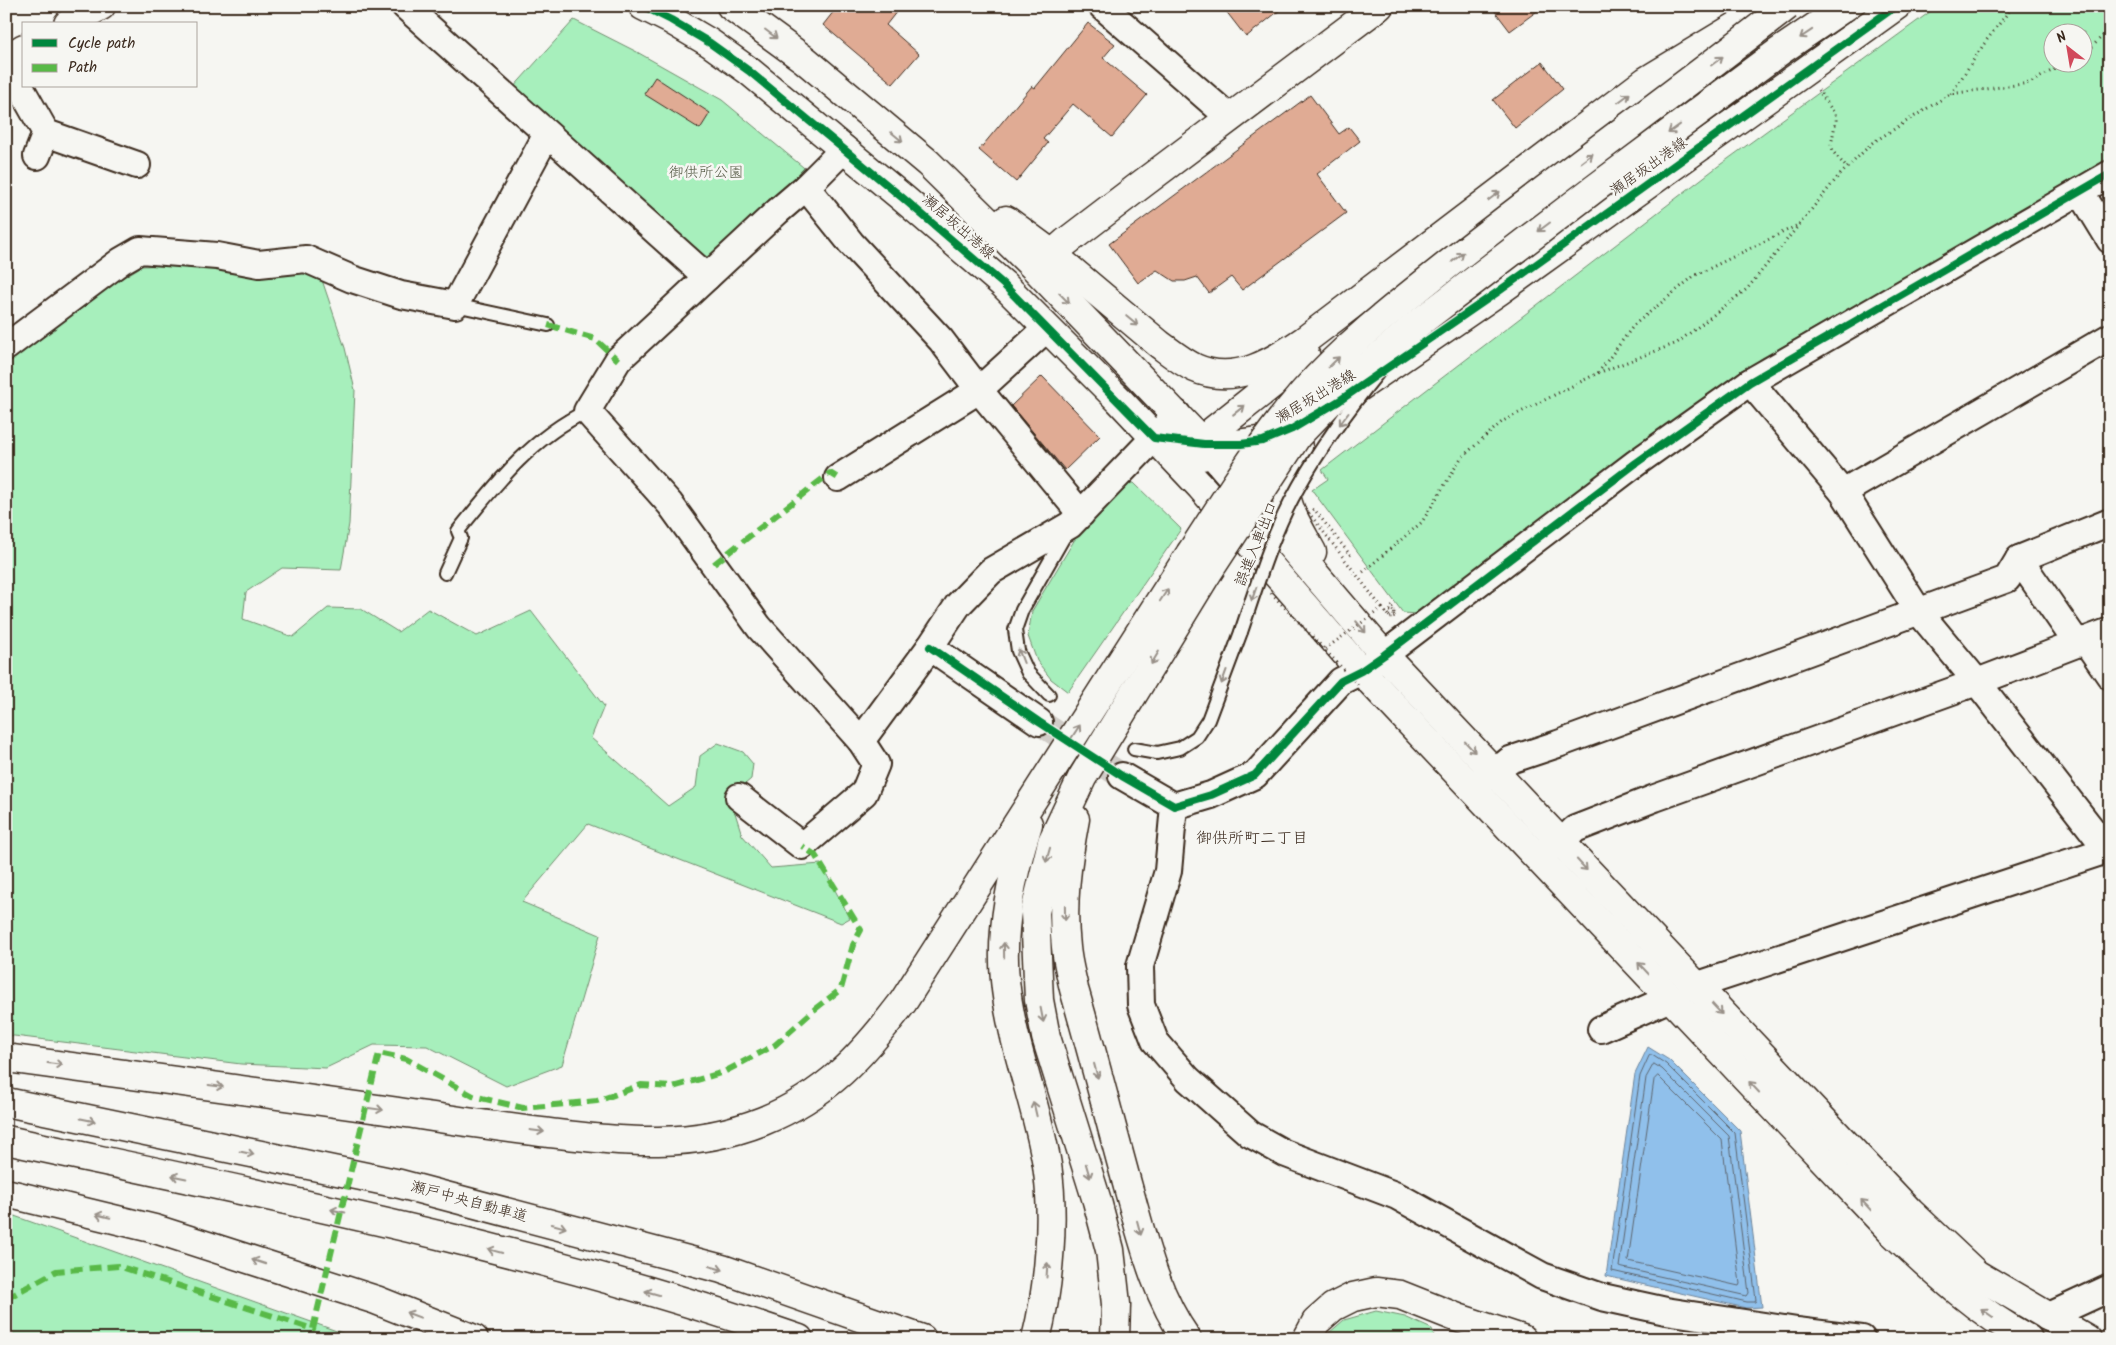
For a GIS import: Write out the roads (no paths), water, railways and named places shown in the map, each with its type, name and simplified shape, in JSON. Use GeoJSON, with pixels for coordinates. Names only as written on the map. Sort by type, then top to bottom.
{"type":"FeatureCollection","features":[{"type":"Feature","properties":{"kind":"main road"},"geometry":{"type":"LineString","coordinates":[[72,22],[102,6]]}},
{"type":"Feature","properties":{"kind":"main road","name":"瀬居坂出港線"},"geometry":{"type":"LineString","coordinates":[[643,6],[702,39],[749,71],[844,149],[1003,284],[1154,438],[1204,444],[1241,444],[1263,441],[1292,430],[1339,401],[1515,280],[1896,6]]}},
{"type":"Feature","properties":{"kind":"main road","name":"瀬居坂出港線"},"geometry":{"type":"LineString","coordinates":[[732,6],[805,60],[1044,261],[1178,358],[1202,370],[1224,375],[1238,374],[1251,370],[1285,354],[1646,81],[1770,6]]}},
{"type":"Feature","properties":{"kind":"main road"},"geometry":{"type":"LineString","coordinates":[[1044,261],[1378,6]]}},
{"type":"Feature","properties":{"kind":"main road"},"geometry":{"type":"LineString","coordinates":[[1646,81],[1743,6]]}},
{"type":"Feature","properties":{"kind":"main road"},"geometry":{"type":"LineString","coordinates":[[1116,1339],[1116,1304],[1110,1250],[1097,1201],[1046,1038],[1039,1000],[1035,912],[1052,842],[1082,778],[1199,563],[1246,467],[1304,393],[1334,361],[1414,292],[1787,6]]}},
{"type":"Feature","properties":{"kind":"main road"},"geometry":{"type":"LineString","coordinates":[[6,1058],[577,1136],[658,1143],[693,1140],[726,1132],[762,1121],[797,1105],[829,1084],[854,1062],[878,1035],[903,1002],[1040,787],[1199,563],[1297,436],[1348,382],[1416,325],[1594,189],[1780,51],[1846,6]]}},
{"type":"Feature","properties":{"kind":"main road"},"geometry":{"type":"LineString","coordinates":[[6,60],[22,49]]}},
{"type":"Feature","properties":{"kind":"main road","name":"瀬居坂出港線"},"geometry":{"type":"LineString","coordinates":[[1204,444],[1213,431],[1333,334],[1442,236]]}},
{"type":"Feature","properties":{"kind":"main road","name":"瀬居坂出港線"},"geometry":{"type":"LineString","coordinates":[[1044,261],[1204,444]]}},
{"type":"Feature","properties":{"kind":"main road"},"geometry":{"type":"LineString","coordinates":[[1336,598],[1292,516],[1286,498],[1284,481],[1288,464],[1299,445],[1339,401]]}},
{"type":"Feature","properties":{"kind":"main road"},"geometry":{"type":"LineString","coordinates":[[1154,438],[1201,487],[1360,679],[1561,843],[1910,1212],[1976,1274],[2046,1317],[2087,1339]]}},
{"type":"Feature","properties":{"kind":"main road"},"geometry":{"type":"LineString","coordinates":[[1201,487],[1201,459],[1204,444]]}},
{"type":"Feature","properties":{"kind":"main road"},"geometry":{"type":"LineString","coordinates":[[1204,444],[1384,654],[1483,779],[1536,854],[1892,1231],[1960,1294],[2020,1335]]}},
{"type":"Feature","properties":{"kind":"main road"},"geometry":{"type":"LineString","coordinates":[[1082,778],[1068,856],[1065,900],[1066,946],[1074,989],[1142,1240],[1156,1282],[1175,1322],[1187,1339]]}},
{"type":"Feature","properties":{"kind":"main road"},"geometry":{"type":"LineString","coordinates":[[1039,1328],[1048,1272],[1050,1209],[1047,1166],[1033,1101],[1011,1023],[1005,979],[1004,933],[1015,866],[1040,787]]}},
{"type":"Feature","properties":{"kind":"main road","name":"瀬戸中央自動車道"},"geometry":{"type":"LineString","coordinates":[[6,1102],[400,1184],[722,1269],[922,1339]]}},
{"type":"Feature","properties":{"kind":"main road"},"geometry":{"type":"LineString","coordinates":[[6,1140],[380,1220],[720,1311],[799,1339]]}},
{"type":"Feature","properties":{"kind":"main road"},"geometry":{"type":"LineString","coordinates":[[6,1193],[155,1229],[376,1300],[474,1339]]}},
{"type":"Feature","properties":{"kind":"main road"},"geometry":{"type":"LineString","coordinates":[[1307,1339],[1316,1322],[1333,1307],[1353,1297],[1376,1292],[1400,1294],[1458,1318],[1522,1339]]}},
{"type":"Feature","properties":{"kind":"main road"},"geometry":{"type":"LineString","coordinates":[[1984,1339],[2020,1335],[2046,1317]]}},
{"type":"Feature","properties":{"kind":"street"},"geometry":{"type":"LineString","coordinates":[[405,6],[707,277]]}},
{"type":"Feature","properties":{"kind":"street"},"geometry":{"type":"LineString","coordinates":[[1102,6],[1230,118]]}},
{"type":"Feature","properties":{"kind":"street"},"geometry":{"type":"LineString","coordinates":[[6,60],[42,145],[137,165]]}},
{"type":"Feature","properties":{"kind":"street"},"geometry":{"type":"LineString","coordinates":[[6,347],[121,261],[140,250],[217,256],[258,264],[306,260],[352,279],[401,295],[456,305],[547,134]]}},
{"type":"Feature","properties":{"kind":"street"},"geometry":{"type":"LineString","coordinates":[[739,797],[802,846],[864,793],[876,764],[861,741],[759,628],[670,504],[587,411],[618,360],[806,187],[844,149]]}},
{"type":"Feature","properties":{"kind":"street"},"geometry":{"type":"LineString","coordinates":[[1122,776],[1148,793],[1174,806],[1211,795],[1255,775],[1341,681],[1360,679],[1384,654],[1628,469],[1750,382],[2110,174]]}},
{"type":"Feature","properties":{"kind":"street"},"geometry":{"type":"LineString","coordinates":[[806,187],[851,243],[941,340],[1076,520]]}},
{"type":"Feature","properties":{"kind":"street"},"geometry":{"type":"LineString","coordinates":[[2080,190],[2110,240]]}},
{"type":"Feature","properties":{"kind":"street"},"geometry":{"type":"LineString","coordinates":[[838,478],[978,390],[1047,328]]}},
{"type":"Feature","properties":{"kind":"street"},"geometry":{"type":"LineString","coordinates":[[1843,492],[2110,337]]}},
{"type":"Feature","properties":{"kind":"street"},"geometry":{"type":"LineString","coordinates":[[1695,986],[2109,851],[1977,682],[1919,612],[1843,492],[1750,382]]}},
{"type":"Feature","properties":{"kind":"street"},"geometry":{"type":"LineString","coordinates":[[861,741],[930,647],[958,605],[991,570],[1076,520],[1177,414]]}},
{"type":"Feature","properties":{"kind":"street"},"geometry":{"type":"LineString","coordinates":[[1483,779],[1510,760],[1919,612],[2007,578],[2018,559],[2110,522]]}},
{"type":"Feature","properties":{"kind":"street"},"geometry":{"type":"LineString","coordinates":[[2018,559],[2081,642],[2110,676]]}},
{"type":"Feature","properties":{"kind":"street"},"geometry":{"type":"LineString","coordinates":[[1536,854],[1561,843],[1576,829],[1637,805],[1977,682],[2110,631]]}},
{"type":"Feature","properties":{"kind":"street"},"geometry":{"type":"LineString","coordinates":[[930,647],[1039,722]]}},
{"type":"Feature","properties":{"kind":"street"},"geometry":{"type":"LineString","coordinates":[[1174,806],[1168,871],[1140,966],[1141,1005],[1155,1041],[1188,1079],[1250,1134],[1284,1153],[1397,1196],[1542,1276],[1602,1297],[1684,1314],[1862,1339]]}},
{"type":"Feature","properties":{"kind":"street"},"geometry":{"type":"LineString","coordinates":[[1601,1030],[1670,998]]}},
{"type":"Feature","properties":{"kind":"street"},"geometry":{"type":"LineString","coordinates":[[2046,1317],[2110,1288]]}},
{"type":"Feature","properties":{"kind":"lane"},"geometry":{"type":"LineString","coordinates":[[456,305],[548,324]]}},
{"type":"Feature","properties":{"kind":"lane","name":"誤進入車出口"},"geometry":{"type":"LineString","coordinates":[[1134,749],[1156,753],[1180,748],[1197,737],[1208,720],[1272,545],[1298,487],[1322,448],[1369,384],[1416,325]]}},
{"type":"Feature","properties":{"kind":"lane"},"geometry":{"type":"LineString","coordinates":[[445,573],[461,538],[458,531],[498,482],[539,441],[570,419],[587,411]]}},
{"type":"Feature","properties":{"kind":"lane"},"geometry":{"type":"LineString","coordinates":[[1049,695],[1028,674],[1018,651],[1015,630],[1022,610],[1076,520]]}},
{"type":"Feature","properties":{"kind":"water"},"geometry":{"type":"Polygon","coordinates":[[[1648,1047],[1669,1060],[1740,1131],[1762,1307],[1746,1308],[1606,1276],[1635,1074],[1648,1047]]]}},
{"type":"Feature","properties":{"kind":"tunnel"},"geometry":{"type":"LineString","coordinates":[[1039,722],[1122,776]]}},
{"type":"Feature","properties":{"kind":"district","name":"御供所町二丁目"},"geometry":{"type":"Point","coordinates":[1252,838]}},
{"type":"Feature","properties":{"kind":"park label","name":"御供所公園"},"geometry":{"type":"Point","coordinates":[706,173]}}]}
